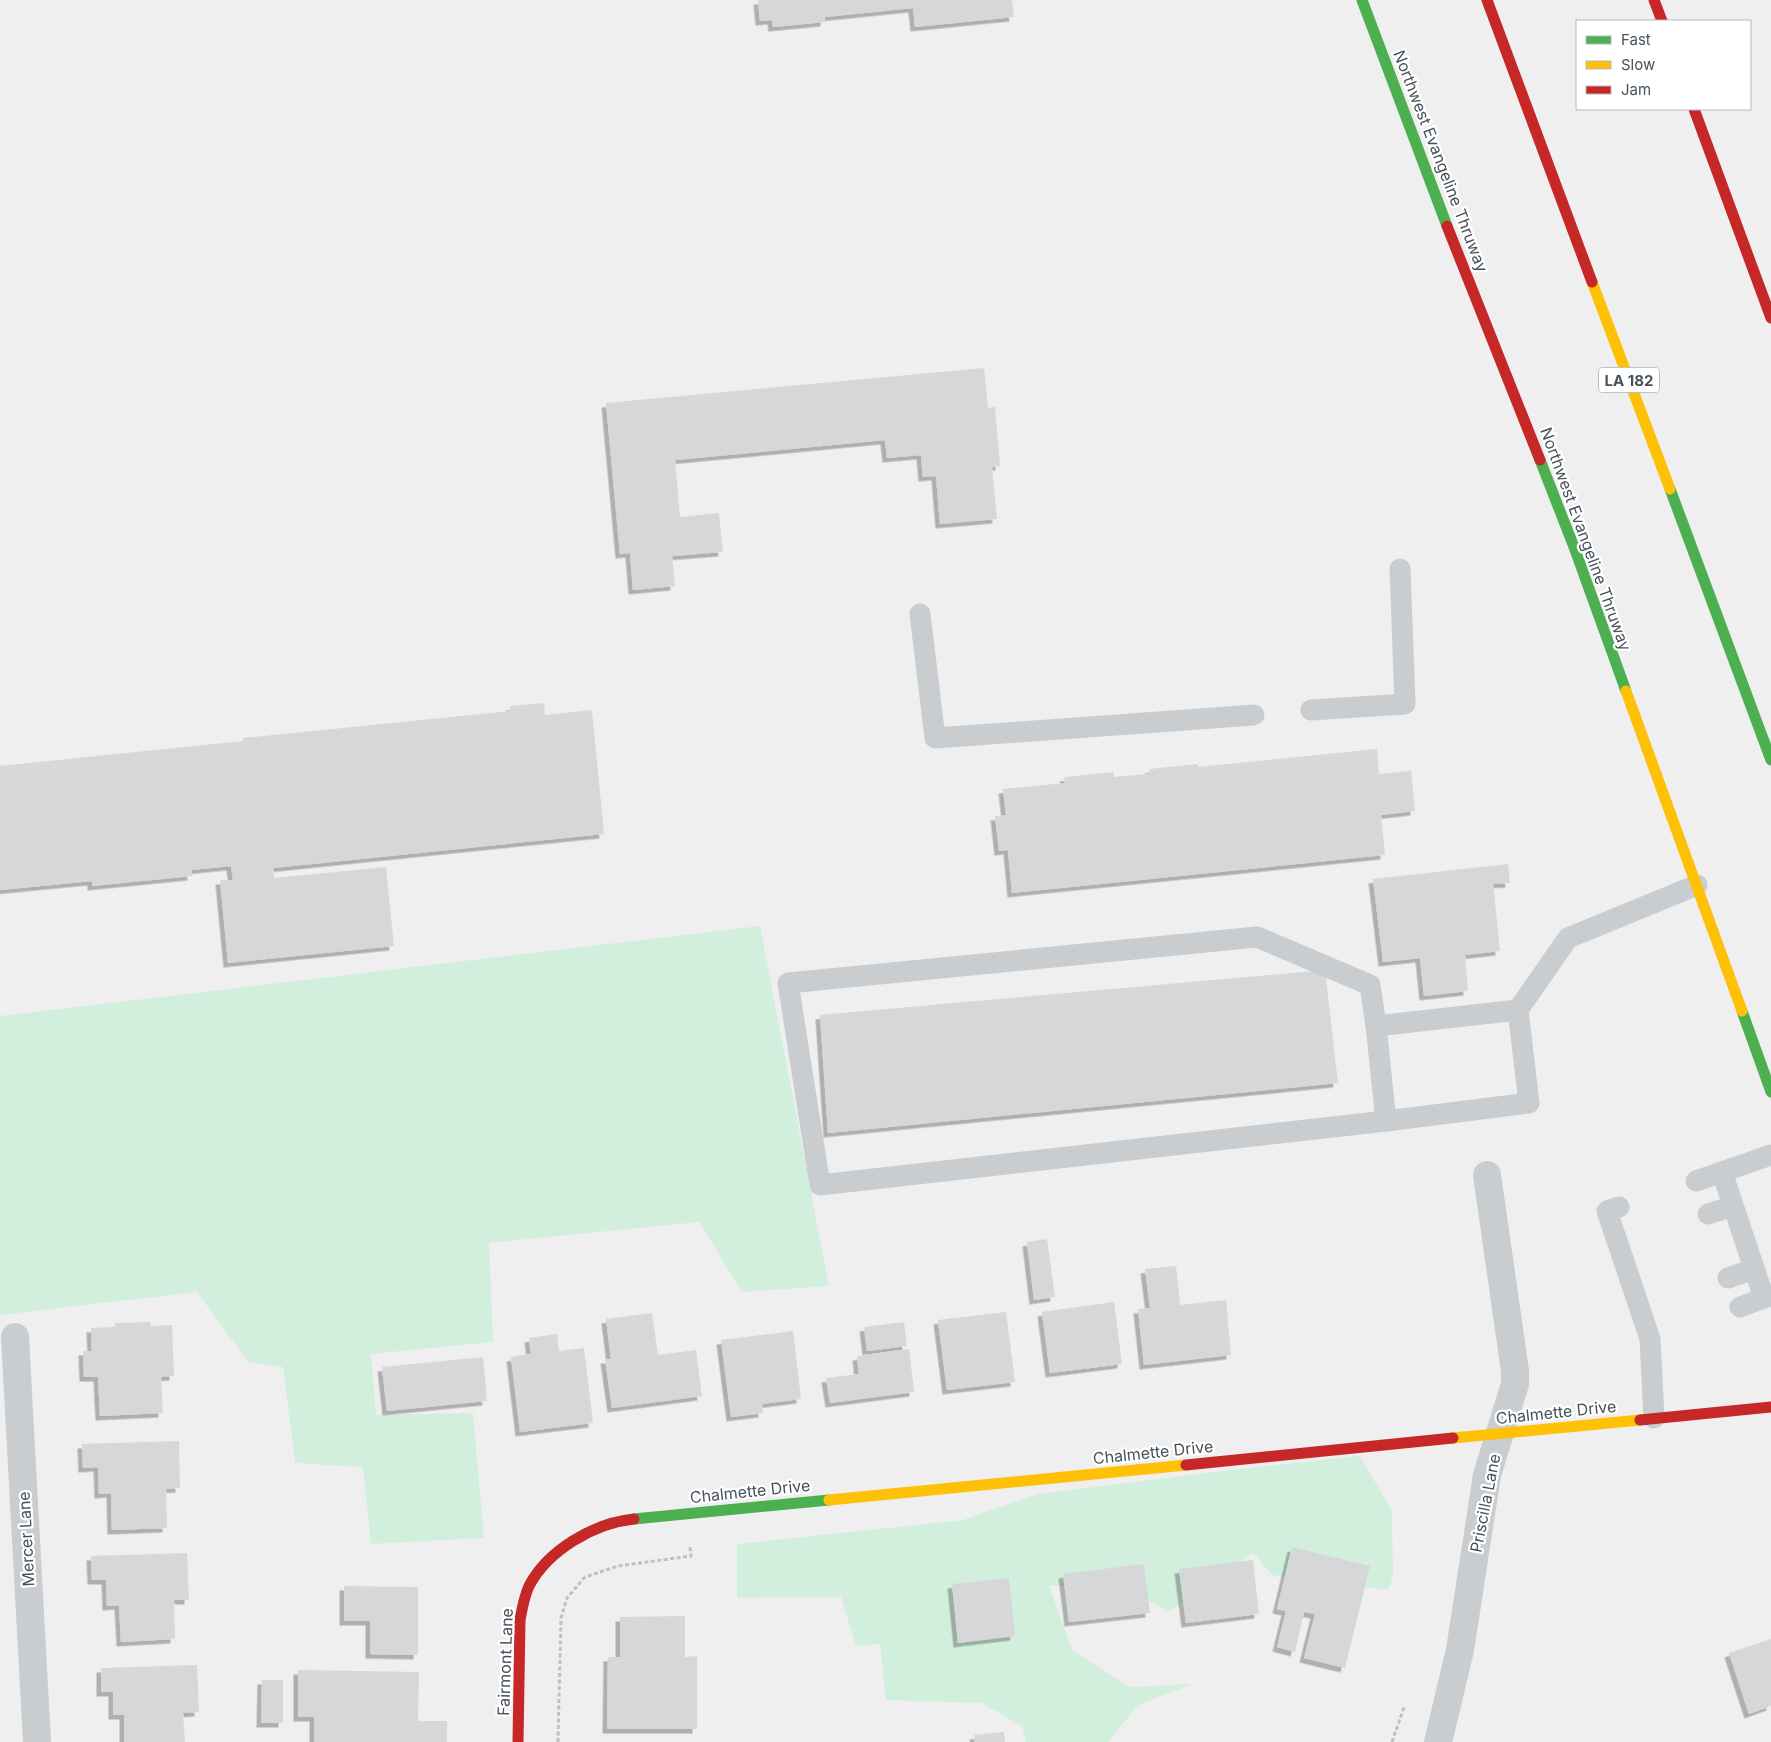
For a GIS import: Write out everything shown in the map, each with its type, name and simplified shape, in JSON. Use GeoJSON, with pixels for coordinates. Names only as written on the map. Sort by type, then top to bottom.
{"type":"FeatureCollection","features":[{"type":"Feature","properties":{"kind":"main road","name":"Northwest Evangeline Thruway"},"geometry":{"type":"LineString","coordinates":[[1362,0],[1431,185],[1574,547],[1771,1092]]}},
{"type":"Feature","properties":{"kind":"main road","name":"LA 182"},"geometry":{"type":"LineString","coordinates":[[1487,0],[1771,760]]}},
{"type":"Feature","properties":{"kind":"main road"},"geometry":{"type":"LineString","coordinates":[[1654,0],[1662,20]]}},
{"type":"Feature","properties":{"kind":"main road"},"geometry":{"type":"LineString","coordinates":[[1694,110],[1771,318]]}},
{"type":"Feature","properties":{"kind":"main road","name":"Chalmette Drive"},"geometry":{"type":"LineString","coordinates":[[548,1560],[565,1545],[604,1526],[625,1520],[1771,1407]]}},
{"type":"Feature","properties":{"kind":"main road","name":"Fairmont Lane"},"geometry":{"type":"LineString","coordinates":[[518,1742],[520,1620],[523,1601],[530,1584],[548,1560]]}},
{"type":"Feature","properties":{"kind":"street","name":"Priscilla Lane"},"geometry":{"type":"LineString","coordinates":[[1438,1742],[1460,1650],[1486,1475],[1515,1384],[1516,1371],[1487,1175]]}},
{"type":"Feature","properties":{"kind":"street","name":"Mercer Lane"},"geometry":{"type":"LineString","coordinates":[[15,1337],[37,1742]]}},
{"type":"Feature","properties":{"kind":"lane"},"geometry":{"type":"LineString","coordinates":[[1311,710],[1405,704],[1400,569]]}},
{"type":"Feature","properties":{"kind":"lane"},"geometry":{"type":"LineString","coordinates":[[920,614],[934,738],[1254,715]]}},
{"type":"Feature","properties":{"kind":"lane"},"geometry":{"type":"LineString","coordinates":[[1386,1121],[1370,985],[1257,937],[788,983],[820,1185],[1386,1121],[1529,1103],[1518,1010],[1568,938],[1697,884]]}},
{"type":"Feature","properties":{"kind":"lane"},"geometry":{"type":"LineString","coordinates":[[1376,1026],[1518,1010]]}},
{"type":"Feature","properties":{"kind":"lane"},"geometry":{"type":"LineString","coordinates":[[1696,1182],[1771,1155]]}},
{"type":"Feature","properties":{"kind":"lane"},"geometry":{"type":"LineString","coordinates":[[1722,1172],[1754,1269],[1768,1297],[1740,1307]]}},
{"type":"Feature","properties":{"kind":"lane"},"geometry":{"type":"LineString","coordinates":[[1708,1214],[1733,1206]]}},
{"type":"Feature","properties":{"kind":"lane"},"geometry":{"type":"LineString","coordinates":[[1619,1207],[1606,1211],[1625,1243],[1658,1336],[1654,1418]]}},
{"type":"Feature","properties":{"kind":"lane"},"geometry":{"type":"LineString","coordinates":[[1728,1278],[1754,1269]]}},
{"type":"Feature","properties":{"kind":"path"},"geometry":{"type":"LineString","coordinates":[[558,1742],[561,1618],[567,1598],[585,1576],[618,1566],[691,1556],[688,1514]]}},
{"type":"Feature","properties":{"kind":"path"},"geometry":{"type":"LineString","coordinates":[[1392,1742],[1404,1707]]}},
{"type":"Feature","properties":{"kind":"green space"},"geometry":{"type":"Polygon","coordinates":[[[760,926],[829,1286],[742,1292],[699,1222],[489,1243],[493,1342],[371,1354],[376,1415],[473,1413],[484,1538],[371,1544],[363,1467],[295,1463],[283,1367],[248,1362],[197,1292],[0,1315],[0,1016],[760,926]]]}},
{"type":"Feature","properties":{"kind":"green space"},"geometry":{"type":"Polygon","coordinates":[[[1360,1456],[1392,1511],[1393,1577],[1388,1590],[1272,1575],[1253,1553],[1170,1611],[1128,1592],[1049,1585],[1072,1650],[1130,1687],[1192,1684],[1138,1705],[1108,1742],[1026,1742],[1022,1726],[981,1703],[886,1700],[880,1644],[856,1646],[841,1597],[737,1598],[737,1544],[963,1520],[1038,1494],[1360,1456]]]}},
{"type":"Feature","properties":{"kind":"building"},"geometry":{"type":"Polygon","coordinates":[[[758,0],[1012,0],[1014,17],[915,27],[913,8],[825,17],[825,22],[773,27],[772,20],[760,21],[758,0]]]}},
{"type":"Feature","properties":{"kind":"building"},"geometry":{"type":"Polygon","coordinates":[[[984,368],[988,408],[995,407],[1000,466],[992,467],[997,519],[940,524],[936,476],[923,477],[921,455],[887,458],[885,440],[675,460],[680,517],[719,513],[723,552],[672,556],[675,586],[633,590],[630,553],[620,554],[606,403],[984,368]]]}},
{"type":"Feature","properties":{"kind":"building"},"geometry":{"type":"Polygon","coordinates":[[[544,703],[545,715],[592,710],[604,834],[273,868],[274,878],[386,867],[394,946],[228,963],[220,880],[233,880],[231,866],[191,870],[192,876],[92,886],[92,881],[0,890],[0,766],[243,741],[243,738],[510,711],[510,706],[544,703]]]}},
{"type":"Feature","properties":{"kind":"building"},"geometry":{"type":"Polygon","coordinates":[[[1377,749],[1379,774],[1411,771],[1415,811],[1381,815],[1385,855],[1012,893],[1008,850],[999,851],[995,816],[1006,815],[1003,789],[1065,783],[1064,777],[1114,772],[1114,777],[1150,774],[1149,769],[1198,764],[1198,767],[1377,749]]]}},
{"type":"Feature","properties":{"kind":"building"},"geometry":{"type":"Polygon","coordinates":[[[1508,864],[1510,883],[1493,884],[1500,951],[1465,955],[1468,991],[1424,996],[1420,958],[1383,962],[1373,879],[1508,864]]]}},
{"type":"Feature","properties":{"kind":"building"},"geometry":{"type":"Polygon","coordinates":[[[1325,970],[1338,1083],[828,1133],[820,1015],[1325,970]]]}},
{"type":"Feature","properties":{"kind":"building"},"geometry":{"type":"Polygon","coordinates":[[[1047,1239],[1055,1297],[1034,1300],[1027,1242],[1047,1239]]]}},
{"type":"Feature","properties":{"kind":"building"},"geometry":{"type":"Polygon","coordinates":[[[1176,1266],[1180,1305],[1226,1300],[1231,1355],[1144,1365],[1138,1309],[1150,1308],[1145,1269],[1176,1266]]]}},
{"type":"Feature","properties":{"kind":"building"},"geometry":{"type":"Polygon","coordinates":[[[1114,1302],[1122,1364],[1050,1373],[1042,1312],[1114,1302]]]}},
{"type":"Feature","properties":{"kind":"building"},"geometry":{"type":"Polygon","coordinates":[[[1006,1312],[1015,1382],[947,1390],[938,1320],[1006,1312]]]}},
{"type":"Feature","properties":{"kind":"building"},"geometry":{"type":"Polygon","coordinates":[[[652,1313],[658,1355],[696,1350],[702,1396],[612,1408],[605,1359],[611,1359],[606,1319],[652,1313]]]}},
{"type":"Feature","properties":{"kind":"building"},"geometry":{"type":"Polygon","coordinates":[[[150,1322],[151,1326],[172,1325],[174,1376],[161,1377],[163,1413],[100,1416],[98,1377],[84,1377],[83,1351],[92,1351],[91,1328],[115,1327],[115,1323],[150,1322]]]}},
{"type":"Feature","properties":{"kind":"building"},"geometry":{"type":"Polygon","coordinates":[[[904,1322],[907,1346],[867,1351],[864,1327],[904,1322]]]}},
{"type":"Feature","properties":{"kind":"building"},"geometry":{"type":"Polygon","coordinates":[[[793,1331],[801,1399],[762,1404],[763,1413],[731,1417],[721,1340],[793,1331]]]}},
{"type":"Feature","properties":{"kind":"building"},"geometry":{"type":"Polygon","coordinates":[[[557,1334],[559,1351],[584,1348],[593,1423],[520,1432],[511,1357],[531,1354],[529,1338],[557,1334]]]}},
{"type":"Feature","properties":{"kind":"building"},"geometry":{"type":"Polygon","coordinates":[[[909,1349],[914,1392],[830,1403],[826,1378],[859,1374],[857,1356],[909,1349]]]}},
{"type":"Feature","properties":{"kind":"building"},"geometry":{"type":"Polygon","coordinates":[[[483,1357],[487,1401],[387,1411],[382,1367],[483,1357]]]}},
{"type":"Feature","properties":{"kind":"building"},"geometry":{"type":"Polygon","coordinates":[[[179,1441],[180,1488],[166,1489],[167,1528],[112,1530],[111,1493],[99,1494],[98,1467],[83,1468],[82,1444],[179,1441]]]}},
{"type":"Feature","properties":{"kind":"building"},"geometry":{"type":"Polygon","coordinates":[[[1292,1547],[1370,1566],[1345,1668],[1304,1658],[1315,1614],[1304,1612],[1295,1652],[1277,1647],[1286,1611],[1277,1609],[1292,1547]]]}},
{"type":"Feature","properties":{"kind":"building"},"geometry":{"type":"Polygon","coordinates":[[[187,1553],[189,1600],[174,1600],[175,1639],[121,1642],[119,1605],[107,1606],[106,1580],[92,1580],[91,1556],[187,1553]]]}},
{"type":"Feature","properties":{"kind":"building"},"geometry":{"type":"Polygon","coordinates":[[[1253,1560],[1259,1614],[1186,1623],[1179,1569],[1253,1560]]]}},
{"type":"Feature","properties":{"kind":"building"},"geometry":{"type":"Polygon","coordinates":[[[1144,1564],[1150,1613],[1069,1622],[1063,1574],[1144,1564]]]}},
{"type":"Feature","properties":{"kind":"building"},"geometry":{"type":"Polygon","coordinates":[[[1009,1578],[1015,1636],[958,1643],[952,1584],[1009,1578]]]}},
{"type":"Feature","properties":{"kind":"building"},"geometry":{"type":"Polygon","coordinates":[[[344,1586],[418,1587],[418,1655],[370,1654],[370,1621],[344,1621],[344,1586]]]}},
{"type":"Feature","properties":{"kind":"building"},"geometry":{"type":"Polygon","coordinates":[[[685,1616],[685,1657],[697,1656],[697,1729],[607,1729],[608,1657],[620,1657],[620,1617],[685,1616]]]}},
{"type":"Feature","properties":{"kind":"building"},"geometry":{"type":"Polygon","coordinates":[[[1771,1639],[1771,1706],[1749,1714],[1729,1653],[1771,1639]]]}},
{"type":"Feature","properties":{"kind":"building"},"geometry":{"type":"Polygon","coordinates":[[[197,1665],[199,1712],[183,1713],[185,1742],[124,1742],[124,1715],[113,1715],[113,1692],[101,1692],[101,1668],[197,1665]]]}},
{"type":"Feature","properties":{"kind":"building"},"geometry":{"type":"Polygon","coordinates":[[[298,1670],[419,1672],[418,1721],[447,1721],[447,1742],[314,1742],[314,1717],[298,1717],[298,1670]]]}},
{"type":"Feature","properties":{"kind":"building"},"geometry":{"type":"Polygon","coordinates":[[[262,1680],[283,1680],[283,1723],[261,1723],[262,1680]]]}},
{"type":"Feature","properties":{"kind":"building"},"geometry":{"type":"Polygon","coordinates":[[[1004,1732],[1005,1742],[975,1742],[974,1735],[1004,1732]]]}},
{"type":"Feature","properties":{"kind":"traffic: fast"},"geometry":{"type":"LineString","coordinates":[[1362,0],[1447,226]]}},
{"type":"Feature","properties":{"kind":"traffic: fast"},"geometry":{"type":"LineString","coordinates":[[1540,460],[1574,547],[1626,691]]}},
{"type":"Feature","properties":{"kind":"traffic: fast"},"geometry":{"type":"LineString","coordinates":[[1670,489],[1771,760]]}},
{"type":"Feature","properties":{"kind":"traffic: fast"},"geometry":{"type":"LineString","coordinates":[[1742,1011],[1771,1092]]}},
{"type":"Feature","properties":{"kind":"traffic: fast"},"geometry":{"type":"LineString","coordinates":[[634,1519],[829,1500]]}},
{"type":"Feature","properties":{"kind":"traffic: slow"},"geometry":{"type":"LineString","coordinates":[[1592,282],[1670,489]]}},
{"type":"Feature","properties":{"kind":"traffic: slow"},"geometry":{"type":"LineString","coordinates":[[1626,691],[1742,1011]]}},
{"type":"Feature","properties":{"kind":"traffic: slow"},"geometry":{"type":"LineString","coordinates":[[1453,1438],[1640,1420]]}},
{"type":"Feature","properties":{"kind":"traffic: slow"},"geometry":{"type":"LineString","coordinates":[[829,1500],[1186,1465]]}},
{"type":"Feature","properties":{"kind":"traffic: jam"},"geometry":{"type":"LineString","coordinates":[[1487,0],[1592,282]]}},
{"type":"Feature","properties":{"kind":"traffic: jam"},"geometry":{"type":"LineString","coordinates":[[1654,0],[1662,20]]}},
{"type":"Feature","properties":{"kind":"traffic: jam"},"geometry":{"type":"LineString","coordinates":[[1694,110],[1771,318]]}},
{"type":"Feature","properties":{"kind":"traffic: jam"},"geometry":{"type":"LineString","coordinates":[[1447,226],[1540,460]]}},
{"type":"Feature","properties":{"kind":"traffic: jam"},"geometry":{"type":"LineString","coordinates":[[1640,1420],[1771,1407]]}},
{"type":"Feature","properties":{"kind":"traffic: jam"},"geometry":{"type":"LineString","coordinates":[[1186,1465],[1453,1438]]}},
{"type":"Feature","properties":{"kind":"traffic: jam"},"geometry":{"type":"LineString","coordinates":[[518,1742],[520,1620],[524,1599],[529,1586],[548,1561],[574,1540],[603,1526],[634,1519]]}}]}
